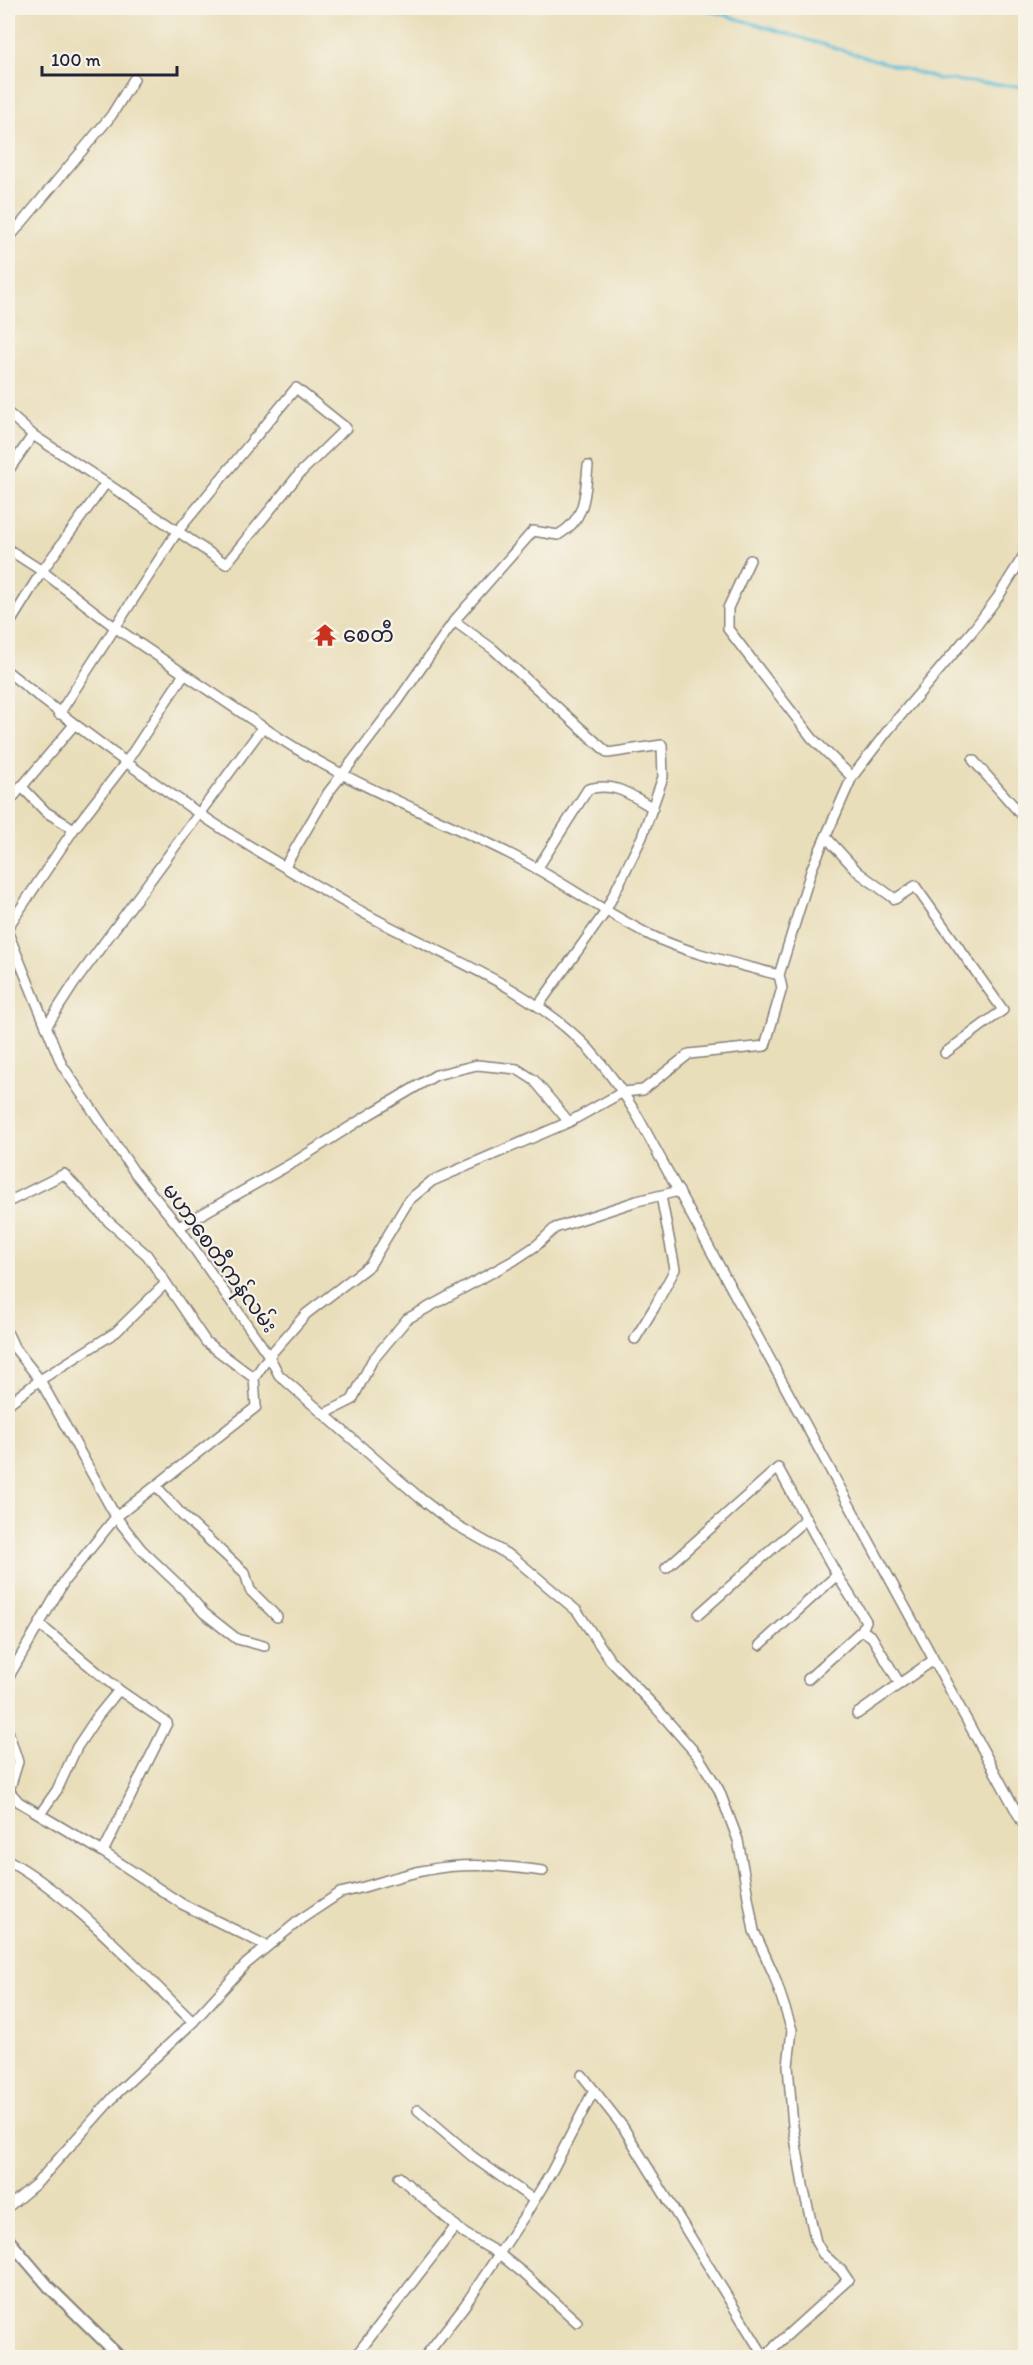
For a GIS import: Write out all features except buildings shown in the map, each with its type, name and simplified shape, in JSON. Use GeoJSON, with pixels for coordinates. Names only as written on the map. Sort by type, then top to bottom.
{"type":"FeatureCollection","features":[{"type":"Feature","properties":{"kind":"street"},"geometry":{"type":"LineString","coordinates":[[8,284],[9,238],[111,116],[134,79]]}},
{"type":"Feature","properties":{"kind":"street"},"geometry":{"type":"LineString","coordinates":[[8,413],[33,435],[106,483],[177,532],[226,564],[300,473],[346,428],[296,388],[177,532],[59,714]]}},
{"type":"Feature","properties":{"kind":"street"},"geometry":{"type":"LineString","coordinates":[[8,471],[33,435]]}},
{"type":"Feature","properties":{"kind":"street"},"geometry":{"type":"LineString","coordinates":[[285,866],[328,793],[398,701],[454,621],[532,531],[558,535],[572,527],[584,504],[588,466]]}},
{"type":"Feature","properties":{"kind":"street"},"geometry":{"type":"LineString","coordinates":[[8,626],[42,571],[106,483]]}},
{"type":"Feature","properties":{"kind":"street"},"geometry":{"type":"LineString","coordinates":[[8,549],[42,571],[116,628],[289,746],[341,776],[537,869],[653,937],[779,975]]}},
{"type":"Feature","properties":{"kind":"street"},"geometry":{"type":"LineString","coordinates":[[582,2075],[623,2127],[763,2357],[848,2280],[841,2270],[823,2254],[816,2242],[804,2191],[793,2126],[788,2066],[792,2030],[774,1975],[754,1931],[738,1840],[719,1790],[698,1756],[610,1660],[577,1611],[514,1558],[451,1522],[279,1375],[269,1356],[306,1314],[370,1264],[409,1200],[432,1181],[570,1122],[623,1092],[643,1090],[689,1054],[765,1046],[782,988],[779,975],[812,868],[852,777],[889,729],[980,621],[1026,552]]}},
{"type":"Feature","properties":{"kind":"street"},"geometry":{"type":"LineString","coordinates":[[750,560],[728,608],[728,629],[812,738],[852,777]]}},
{"type":"Feature","properties":{"kind":"street"},"geometry":{"type":"LineString","coordinates":[[454,621],[493,649],[608,753],[662,745],[663,777],[642,837],[604,914],[538,1006]]}},
{"type":"Feature","properties":{"kind":"street"},"geometry":{"type":"LineString","coordinates":[[8,672],[74,726],[198,813],[350,906],[509,988],[538,1006],[587,1047],[623,1092],[680,1191],[932,1661],[1026,1829]]}},
{"type":"Feature","properties":{"kind":"street"},"geometry":{"type":"LineString","coordinates":[[8,927],[74,829],[127,762],[184,674]]}},
{"type":"Feature","properties":{"kind":"street"},"geometry":{"type":"LineString","coordinates":[[8,803],[74,726]]}},
{"type":"Feature","properties":{"kind":"street"},"geometry":{"type":"LineString","coordinates":[[46,1027],[73,985],[263,727]]}},
{"type":"Feature","properties":{"kind":"street"},"geometry":{"type":"LineString","coordinates":[[973,760],[1026,820]]}},
{"type":"Feature","properties":{"kind":"street"},"geometry":{"type":"LineString","coordinates":[[537,869],[588,789],[605,785],[630,794],[652,808]]}},
{"type":"Feature","properties":{"kind":"street"},"geometry":{"type":"LineString","coordinates":[[21,786],[46,812],[74,829]]}},
{"type":"Feature","properties":{"kind":"street"},"geometry":{"type":"LineString","coordinates":[[826,837],[858,872],[896,899],[915,886],[1003,1010],[945,1053]]}},
{"type":"Feature","properties":{"kind":"street","name":"မဟာစေတီကန်လမ်း"},"geometry":{"type":"LineString","coordinates":[[8,933],[62,1065],[135,1173],[179,1227],[269,1356],[254,1378]]}},
{"type":"Feature","properties":{"kind":"street"},"geometry":{"type":"LineString","coordinates":[[179,1227],[296,1161],[436,1075],[477,1065],[517,1069],[534,1080],[570,1122]]}},
{"type":"Feature","properties":{"kind":"street"},"geometry":{"type":"LineString","coordinates":[[8,1202],[64,1174],[109,1222],[147,1255],[206,1342],[254,1378],[256,1407],[116,1517],[65,1580],[8,1678]]}},
{"type":"Feature","properties":{"kind":"street"},"geometry":{"type":"LineString","coordinates":[[324,1414],[352,1400],[372,1361],[407,1319],[513,1261],[537,1245],[555,1228],[637,1201],[680,1191]]}},
{"type":"Feature","properties":{"kind":"street"},"geometry":{"type":"LineString","coordinates":[[635,1339],[675,1269],[661,1196]]}},
{"type":"Feature","properties":{"kind":"street"},"geometry":{"type":"LineString","coordinates":[[8,1404],[40,1380],[116,1332],[166,1283]]}},
{"type":"Feature","properties":{"kind":"street"},"geometry":{"type":"LineString","coordinates":[[8,1334],[14,1347],[40,1380],[116,1517],[141,1549],[204,1613],[237,1639],[264,1646]]}},
{"type":"Feature","properties":{"kind":"street"},"geometry":{"type":"LineString","coordinates":[[666,1568],[778,1468],[837,1575],[866,1621],[862,1630],[808,1679]]}},
{"type":"Feature","properties":{"kind":"street"},"geometry":{"type":"LineString","coordinates":[[156,1486],[183,1516],[245,1573],[250,1590],[277,1617]]}},
{"type":"Feature","properties":{"kind":"street"},"geometry":{"type":"LineString","coordinates":[[699,1614],[806,1519]]}},
{"type":"Feature","properties":{"kind":"street"},"geometry":{"type":"LineString","coordinates":[[760,1645],[837,1575]]}},
{"type":"Feature","properties":{"kind":"street"},"geometry":{"type":"LineString","coordinates":[[40,1625],[119,1690],[167,1723],[103,1852]]}},
{"type":"Feature","properties":{"kind":"street"},"geometry":{"type":"LineString","coordinates":[[862,1630],[872,1637],[900,1684]]}},
{"type":"Feature","properties":{"kind":"street"},"geometry":{"type":"LineString","coordinates":[[857,1714],[932,1661]]}},
{"type":"Feature","properties":{"kind":"street"},"geometry":{"type":"LineString","coordinates":[[40,1814],[57,1790],[77,1747],[119,1690]]}},
{"type":"Feature","properties":{"kind":"street"},"geometry":{"type":"LineString","coordinates":[[8,1731],[18,1762],[8,1792],[19,1802],[103,1852],[182,1904],[267,1946]]}},
{"type":"Feature","properties":{"kind":"street"},"geometry":{"type":"LineString","coordinates":[[8,1860],[33,1874],[82,1916],[193,2022]]}},
{"type":"Feature","properties":{"kind":"street"},"geometry":{"type":"LineString","coordinates":[[8,2206],[37,2183],[118,2092],[193,2022],[246,1964],[301,1919],[340,1893],[428,1869],[474,1865],[543,1871]]}},
{"type":"Feature","properties":{"kind":"street"},"geometry":{"type":"LineString","coordinates":[[424,2358],[465,2305],[534,2200],[552,2171],[594,2090]]}},
{"type":"Feature","properties":{"kind":"street"},"geometry":{"type":"LineString","coordinates":[[418,2110],[473,2157],[534,2200]]}},
{"type":"Feature","properties":{"kind":"street"},"geometry":{"type":"LineString","coordinates":[[399,2177],[456,2226],[498,2253],[578,2322]]}},
{"type":"Feature","properties":{"kind":"street"},"geometry":{"type":"LineString","coordinates":[[354,2358],[456,2226]]}},
{"type":"Feature","properties":{"kind":"street"},"geometry":{"type":"LineString","coordinates":[[8,2239],[49,2287],[121,2358]]}},
{"type":"Feature","properties":{"kind":"waterway"},"geometry":{"type":"LineString","coordinates":[[701,8],[939,79],[1026,87]]}},
{"type":"Feature","properties":{"kind":"place","name":"စေတီ"},"geometry":{"type":"Point","coordinates":[325,635]}}]}
